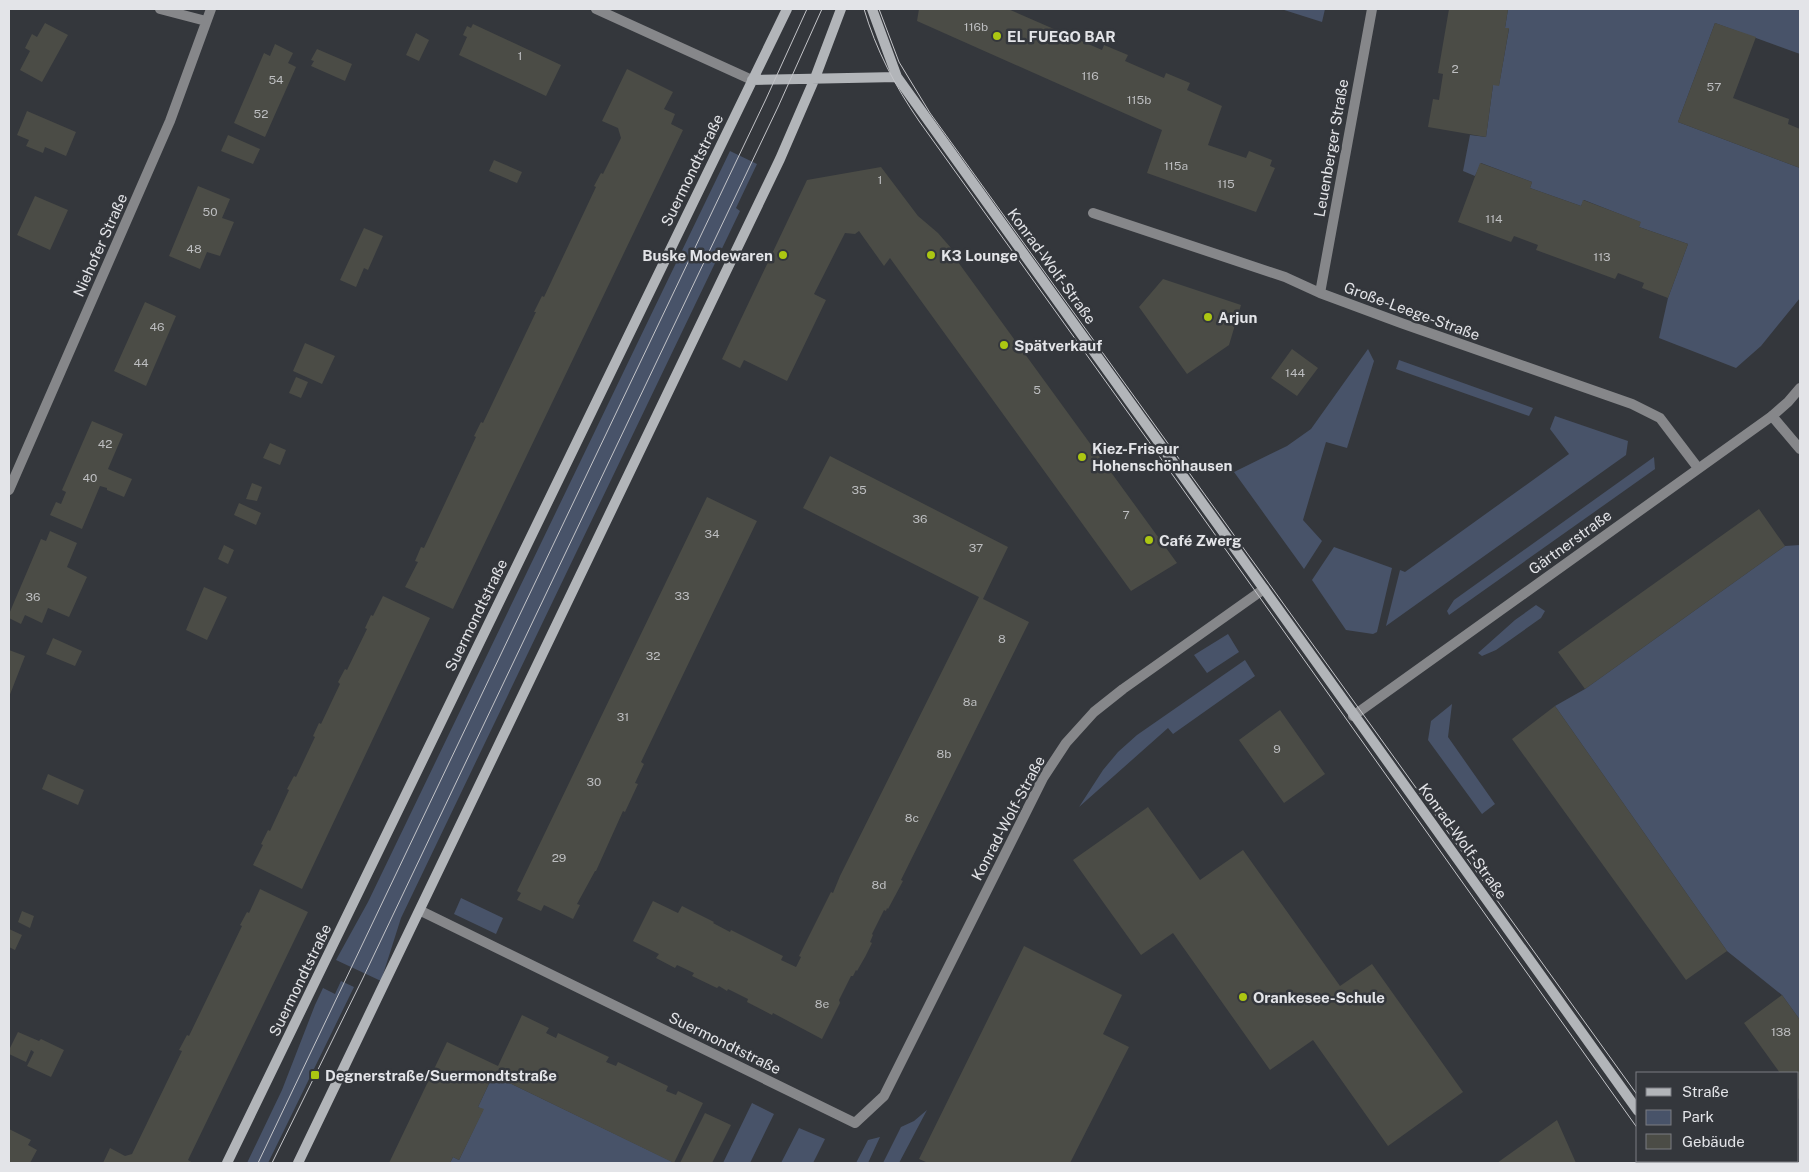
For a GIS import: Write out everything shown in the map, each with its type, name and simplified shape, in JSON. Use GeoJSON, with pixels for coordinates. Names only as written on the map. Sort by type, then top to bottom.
{"type":"FeatureCollection","features":[{"type":"Feature","properties":{"kind":"main road","name":"Suermondtstraße"},"geometry":{"type":"LineString","coordinates":[[227,1163],[787,9]]}},
{"type":"Feature","properties":{"kind":"main road"},"geometry":{"type":"LineString","coordinates":[[298,1163],[780,159],[815,78],[841,9]]}},
{"type":"Feature","properties":{"kind":"main road","name":"Konrad-Wolf-Straße"},"geometry":{"type":"LineString","coordinates":[[872,9],[897,76],[1636,1108]]}},
{"type":"Feature","properties":{"kind":"main road"},"geometry":{"type":"LineString","coordinates":[[752,80],[897,76]]}},
{"type":"Feature","properties":{"kind":"street"},"geometry":{"type":"LineString","coordinates":[[160,9],[206,21]]}},
{"type":"Feature","properties":{"kind":"street","name":"Niehofer Straße"},"geometry":{"type":"LineString","coordinates":[[9,490],[170,121],[211,9]]}},
{"type":"Feature","properties":{"kind":"street"},"geometry":{"type":"LineString","coordinates":[[596,9],[752,80]]}},
{"type":"Feature","properties":{"kind":"street","name":"Leuenberger Straße"},"geometry":{"type":"LineString","coordinates":[[1320,293],[1372,9]]}},
{"type":"Feature","properties":{"kind":"street","name":"Große-Leege-Straße"},"geometry":{"type":"LineString","coordinates":[[1093,213],[1285,277],[1320,293],[1401,323],[1632,404],[1660,418],[1698,468]]}},
{"type":"Feature","properties":{"kind":"street","name":"Gärtnerstraße"},"geometry":{"type":"LineString","coordinates":[[1354,716],[1772,416],[1800,388]]}},
{"type":"Feature","properties":{"kind":"street"},"geometry":{"type":"LineString","coordinates":[[1772,416],[1800,450]]}},
{"type":"Feature","properties":{"kind":"street","name":"Konrad-Wolf-Straße"},"geometry":{"type":"LineString","coordinates":[[855,1123],[884,1096],[1043,778],[1066,743],[1094,712],[1264,589]]}},
{"type":"Feature","properties":{"kind":"street","name":"Suermondtstraße"},"geometry":{"type":"LineString","coordinates":[[420,911],[855,1123]]}},
{"type":"Feature","properties":{"kind":"green space"},"geometry":{"type":"Polygon","coordinates":[[[1281,9],[1325,9],[1322,22],[1281,9]]]}},
{"type":"Feature","properties":{"kind":"green space"},"geometry":{"type":"Polygon","coordinates":[[[1508,9],[1800,9],[1800,54],[1715,23],[1678,122],[1800,168],[1800,298],[1761,346],[1736,368],[1659,338],[1668,298],[1688,244],[1639,227],[1640,222],[1584,200],[1581,206],[1530,188],[1532,182],[1481,163],[1475,176],[1463,171],[1470,135],[1486,137],[1493,85],[1499,85],[1509,29],[1505,28],[1508,9]]]}},
{"type":"Feature","properties":{"kind":"green space"},"geometry":{"type":"Polygon","coordinates":[[[730,151],[757,164],[736,208],[740,211],[401,918],[381,981],[336,960],[368,902],[730,151]]]}},
{"type":"Feature","properties":{"kind":"green space"},"geometry":{"type":"Polygon","coordinates":[[[1368,349],[1374,361],[1347,448],[1326,442],[1303,520],[1322,541],[1304,569],[1234,472],[1287,446],[1311,429],[1368,349]]]}},
{"type":"Feature","properties":{"kind":"green space"},"geometry":{"type":"Polygon","coordinates":[[[1399,360],[1533,408],[1529,416],[1396,369],[1399,360]]]}},
{"type":"Feature","properties":{"kind":"green space"},"geometry":{"type":"Polygon","coordinates":[[[1555,416],[1628,441],[1626,455],[1386,626],[1400,570],[1405,572],[1569,454],[1550,429],[1555,416]]]}},
{"type":"Feature","properties":{"kind":"green space"},"geometry":{"type":"Polygon","coordinates":[[[1654,457],[1655,469],[1449,615],[1447,611],[1454,600],[1654,457]]]}},
{"type":"Feature","properties":{"kind":"green space"},"geometry":{"type":"Polygon","coordinates":[[[1800,545],[1800,1020],[1782,995],[1727,951],[1555,706],[1585,689],[1785,546],[1800,545]]]}},
{"type":"Feature","properties":{"kind":"green space"},"geometry":{"type":"Polygon","coordinates":[[[1334,547],[1392,568],[1377,632],[1373,634],[1346,630],[1312,580],[1334,547]]]}},
{"type":"Feature","properties":{"kind":"green space"},"geometry":{"type":"Polygon","coordinates":[[[1536,605],[1545,611],[1541,618],[1496,650],[1482,656],[1478,653],[1515,620],[1536,605]]]}},
{"type":"Feature","properties":{"kind":"green space"},"geometry":{"type":"Polygon","coordinates":[[[1228,634],[1239,652],[1207,673],[1194,655],[1228,634]]]}},
{"type":"Feature","properties":{"kind":"green space"},"geometry":{"type":"Polygon","coordinates":[[[1245,660],[1255,676],[1173,734],[1168,728],[1079,807],[1103,770],[1118,752],[1137,735],[1245,660]]]}},
{"type":"Feature","properties":{"kind":"green space"},"geometry":{"type":"Polygon","coordinates":[[[1452,704],[1448,737],[1495,804],[1482,814],[1428,740],[1431,721],[1452,704]]]}},
{"type":"Feature","properties":{"kind":"green space"},"geometry":{"type":"Polygon","coordinates":[[[461,898],[503,918],[496,934],[454,914],[461,898]]]}},
{"type":"Feature","properties":{"kind":"green space"},"geometry":{"type":"Polygon","coordinates":[[[341,981],[354,987],[268,1163],[247,1163],[282,1090],[323,988],[335,994],[341,981]]]}},
{"type":"Feature","properties":{"kind":"green space"},"geometry":{"type":"Polygon","coordinates":[[[493,1075],[675,1163],[450,1163],[453,1157],[459,1160],[483,1110],[478,1107],[493,1075]]]}},
{"type":"Feature","properties":{"kind":"green space"},"geometry":{"type":"Polygon","coordinates":[[[752,1103],[774,1114],[750,1163],[723,1163],[752,1103]]]}},
{"type":"Feature","properties":{"kind":"green space"},"geometry":{"type":"Polygon","coordinates":[[[927,1110],[899,1163],[883,1163],[901,1127],[914,1121],[927,1110]]]}},
{"type":"Feature","properties":{"kind":"green space"},"geometry":{"type":"Polygon","coordinates":[[[799,1128],[825,1139],[813,1163],[781,1163],[799,1128]]]}},
{"type":"Feature","properties":{"kind":"green space"},"geometry":{"type":"Polygon","coordinates":[[[880,1137],[868,1163],[856,1163],[868,1140],[880,1137]]]}},
{"type":"Feature","properties":{"kind":"building"},"geometry":{"type":"Polygon","coordinates":[[[919,9],[1008,9],[1102,50],[1104,45],[1128,55],[1125,61],[1164,78],[1166,73],[1190,83],[1187,90],[1222,106],[1208,145],[1246,158],[1249,151],[1272,160],[1270,166],[1275,168],[1256,212],[1147,173],[1162,130],[917,21],[919,9]]]}},
{"type":"Feature","properties":{"kind":"building"},"geometry":{"type":"Polygon","coordinates":[[[1449,9],[1508,9],[1505,28],[1509,28],[1499,86],[1493,85],[1486,137],[1428,127],[1433,99],[1439,100],[1443,74],[1438,73],[1449,9]]]}},
{"type":"Feature","properties":{"kind":"building"},"geometry":{"type":"Polygon","coordinates":[[[45,23],[68,35],[42,82],[20,70],[30,51],[25,48],[32,34],[37,37],[45,23]]]}},
{"type":"Feature","properties":{"kind":"building"},"geometry":{"type":"Polygon","coordinates":[[[1715,23],[1756,37],[1733,98],[1789,119],[1788,124],[1800,129],[1800,168],[1678,122],[1715,23]]]}},
{"type":"Feature","properties":{"kind":"building"},"geometry":{"type":"Polygon","coordinates":[[[473,24],[561,65],[546,96],[459,55],[467,37],[463,35],[467,26],[471,28],[473,24]]]}},
{"type":"Feature","properties":{"kind":"building"},"geometry":{"type":"Polygon","coordinates":[[[416,33],[429,40],[419,61],[406,55],[416,33]]]}},
{"type":"Feature","properties":{"kind":"building"},"geometry":{"type":"Polygon","coordinates":[[[275,44],[293,53],[288,63],[296,67],[265,137],[234,123],[264,53],[270,56],[275,44]]]}},
{"type":"Feature","properties":{"kind":"building"},"geometry":{"type":"Polygon","coordinates":[[[317,49],[352,64],[345,81],[311,66],[314,61],[311,60],[317,49]]]}},
{"type":"Feature","properties":{"kind":"building"},"geometry":{"type":"Polygon","coordinates":[[[627,69],[673,92],[664,109],[675,114],[671,124],[683,130],[453,609],[405,587],[418,562],[415,561],[421,547],[424,548],[476,437],[474,436],[481,422],[483,423],[542,296],[544,297],[596,187],[594,186],[601,173],[603,174],[621,138],[618,128],[602,121],[627,69]]]}},
{"type":"Feature","properties":{"kind":"building"},"geometry":{"type":"Polygon","coordinates":[[[27,111],[76,132],[66,156],[45,147],[43,153],[26,146],[29,140],[17,135],[27,111]]]}},
{"type":"Feature","properties":{"kind":"building"},"geometry":{"type":"Polygon","coordinates":[[[228,135],[260,149],[253,164],[221,151],[228,135]]]}},
{"type":"Feature","properties":{"kind":"building"},"geometry":{"type":"Polygon","coordinates":[[[494,160],[522,172],[517,183],[489,171],[494,160]]]}},
{"type":"Feature","properties":{"kind":"building"},"geometry":{"type":"Polygon","coordinates":[[[1480,163],[1532,182],[1530,188],[1581,206],[1583,200],[1641,222],[1639,227],[1688,244],[1668,298],[1642,288],[1644,283],[1618,273],[1615,279],[1536,250],[1538,245],[1514,236],[1511,242],[1458,222],[1480,163]]]}},
{"type":"Feature","properties":{"kind":"building"},"geometry":{"type":"Polygon","coordinates":[[[881,167],[918,216],[938,233],[951,248],[950,251],[1177,563],[1131,591],[890,258],[884,266],[859,231],[855,234],[845,233],[814,294],[826,300],[787,381],[744,360],[740,368],[722,359],[807,180],[881,167]]]}},
{"type":"Feature","properties":{"kind":"building"},"geometry":{"type":"Polygon","coordinates":[[[198,186],[230,199],[222,218],[234,222],[220,256],[207,252],[200,269],[169,256],[198,186]]]}},
{"type":"Feature","properties":{"kind":"building"},"geometry":{"type":"Polygon","coordinates":[[[35,196],[68,210],[50,250],[17,235],[35,196]]]}},
{"type":"Feature","properties":{"kind":"building"},"geometry":{"type":"Polygon","coordinates":[[[364,228],[383,236],[368,270],[364,268],[356,287],[340,280],[364,228]]]}},
{"type":"Feature","properties":{"kind":"building"},"geometry":{"type":"Polygon","coordinates":[[[1163,279],[1241,305],[1229,345],[1187,374],[1139,307],[1163,279]]]}},
{"type":"Feature","properties":{"kind":"building"},"geometry":{"type":"Polygon","coordinates":[[[145,302],[176,316],[146,386],[114,371],[145,302]]]}},
{"type":"Feature","properties":{"kind":"building"},"geometry":{"type":"Polygon","coordinates":[[[305,343],[335,356],[322,384],[293,371],[305,343]]]}},
{"type":"Feature","properties":{"kind":"building"},"geometry":{"type":"Polygon","coordinates":[[[1292,349],[1318,368],[1297,396],[1271,378],[1292,349]]]}},
{"type":"Feature","properties":{"kind":"building"},"geometry":{"type":"Polygon","coordinates":[[[296,377],[308,382],[301,398],[289,393],[296,377]]]}},
{"type":"Feature","properties":{"kind":"building"},"geometry":{"type":"Polygon","coordinates":[[[92,421],[123,434],[108,469],[132,479],[124,497],[100,486],[82,529],[50,515],[56,502],[61,504],[66,492],[62,490],[92,421]]]}},
{"type":"Feature","properties":{"kind":"building"},"geometry":{"type":"Polygon","coordinates":[[[270,443],[286,450],[280,465],[263,458],[270,443]]]}},
{"type":"Feature","properties":{"kind":"building"},"geometry":{"type":"Polygon","coordinates":[[[830,456],[1008,547],[983,599],[1029,622],[901,880],[903,881],[888,909],[884,910],[872,934],[870,942],[872,943],[857,971],[851,976],[822,1039],[773,1013],[772,1015],[747,1002],[748,999],[728,989],[727,991],[719,986],[717,988],[692,976],[694,973],[677,965],[675,968],[656,958],[659,954],[633,941],[653,901],[678,913],[682,906],[730,932],[731,930],[783,956],[781,960],[796,967],[801,957],[799,956],[831,892],[833,893],[979,597],[803,508],[830,456]]]}},
{"type":"Feature","properties":{"kind":"building"},"geometry":{"type":"Polygon","coordinates":[[[252,483],[262,487],[257,501],[246,499],[252,483]]]}},
{"type":"Feature","properties":{"kind":"building"},"geometry":{"type":"Polygon","coordinates":[[[707,497],[757,521],[641,762],[644,764],[635,783],[638,784],[625,812],[623,811],[596,871],[577,904],[580,905],[573,919],[544,905],[541,911],[517,900],[521,893],[517,891],[707,497]]]}},
{"type":"Feature","properties":{"kind":"building"},"geometry":{"type":"Polygon","coordinates":[[[239,503],[261,513],[256,525],[234,515],[239,503]]]}},
{"type":"Feature","properties":{"kind":"building"},"geometry":{"type":"Polygon","coordinates":[[[1759,509],[1785,546],[1585,689],[1558,652],[1759,509]]]}},
{"type":"Feature","properties":{"kind":"building"},"geometry":{"type":"Polygon","coordinates":[[[50,531],[77,543],[67,567],[87,577],[69,617],[48,608],[42,623],[25,615],[21,624],[9,618],[9,614],[41,539],[46,541],[50,531]]]}},
{"type":"Feature","properties":{"kind":"building"},"geometry":{"type":"Polygon","coordinates":[[[224,545],[234,550],[228,564],[218,559],[224,545]]]}},
{"type":"Feature","properties":{"kind":"building"},"geometry":{"type":"Polygon","coordinates":[[[204,587],[227,597],[207,640],[186,630],[204,587]]]}},
{"type":"Feature","properties":{"kind":"building"},"geometry":{"type":"Polygon","coordinates":[[[383,596],[430,618],[302,889],[253,865],[263,845],[261,844],[268,830],[270,831],[289,790],[287,789],[294,776],[296,777],[315,737],[313,736],[319,723],[321,724],[340,684],[338,682],[345,669],[347,670],[367,629],[365,628],[371,615],[373,616],[383,596]]]}},
{"type":"Feature","properties":{"kind":"building"},"geometry":{"type":"Polygon","coordinates":[[[53,638],[82,651],[75,666],[46,654],[53,638]]]}},
{"type":"Feature","properties":{"kind":"building"},"geometry":{"type":"Polygon","coordinates":[[[9,650],[25,656],[9,697],[9,650]]]}},
{"type":"Feature","properties":{"kind":"building"},"geometry":{"type":"Polygon","coordinates":[[[1555,706],[1727,951],[1686,980],[1512,739],[1555,706]]]}},
{"type":"Feature","properties":{"kind":"building"},"geometry":{"type":"Polygon","coordinates":[[[1280,710],[1325,774],[1284,803],[1239,740],[1280,710]]]}},
{"type":"Feature","properties":{"kind":"building"},"geometry":{"type":"Polygon","coordinates":[[[48,774],[84,790],[78,805],[42,789],[48,774]]]}},
{"type":"Feature","properties":{"kind":"building"},"geometry":{"type":"Polygon","coordinates":[[[1148,807],[1200,880],[1243,850],[1340,986],[1372,964],[1463,1092],[1388,1146],[1313,1040],[1270,1070],[1173,933],[1141,955],[1073,860],[1148,807]]]}},
{"type":"Feature","properties":{"kind":"building"},"geometry":{"type":"Polygon","coordinates":[[[260,889],[308,912],[188,1160],[193,1163],[103,1163],[110,1148],[125,1156],[132,1154],[182,1051],[179,1050],[187,1035],[189,1036],[242,926],[240,925],[247,912],[249,913],[260,889]]]}},
{"type":"Feature","properties":{"kind":"building"},"geometry":{"type":"Polygon","coordinates":[[[22,911],[34,916],[30,928],[18,922],[22,911]]]}},
{"type":"Feature","properties":{"kind":"building"},"geometry":{"type":"Polygon","coordinates":[[[9,929],[22,935],[15,950],[9,947],[9,929]]]}},
{"type":"Feature","properties":{"kind":"building"},"geometry":{"type":"Polygon","coordinates":[[[1024,946],[1122,995],[1103,1034],[1129,1047],[1070,1163],[928,1163],[919,1159],[1024,946]]]}},
{"type":"Feature","properties":{"kind":"building"},"geometry":{"type":"Polygon","coordinates":[[[1782,995],[1800,1020],[1800,1101],[1799,1072],[1779,1072],[1744,1023],[1782,995]]]}},
{"type":"Feature","properties":{"kind":"building"},"geometry":{"type":"Polygon","coordinates":[[[522,1015],[549,1028],[546,1033],[556,1038],[558,1033],[609,1057],[606,1062],[616,1066],[618,1062],[668,1086],[666,1091],[676,1095],[678,1091],[703,1103],[674,1163],[493,1075],[478,1107],[484,1109],[459,1160],[453,1157],[450,1163],[389,1163],[447,1042],[498,1066],[522,1015]]]}},
{"type":"Feature","properties":{"kind":"building"},"geometry":{"type":"Polygon","coordinates":[[[18,1032],[39,1041],[41,1039],[64,1050],[51,1077],[27,1066],[34,1052],[31,1050],[26,1062],[9,1054],[9,1050],[18,1032]]]}},
{"type":"Feature","properties":{"kind":"building"},"geometry":{"type":"Polygon","coordinates":[[[705,1113],[731,1125],[712,1163],[680,1163],[705,1113]]]}},
{"type":"Feature","properties":{"kind":"building"},"geometry":{"type":"Polygon","coordinates":[[[1557,1120],[1576,1163],[1497,1163],[1557,1120]]]}},
{"type":"Feature","properties":{"kind":"building"},"geometry":{"type":"Polygon","coordinates":[[[9,1129],[31,1140],[28,1145],[37,1150],[30,1163],[9,1163],[9,1129]]]}},
{"type":"Feature","properties":{"kind":"tram line"},"geometry":{"type":"LineString","coordinates":[[258,1163],[766,99],[807,9]]}},
{"type":"Feature","properties":{"kind":"tram line"},"geometry":{"type":"LineString","coordinates":[[272,1163],[362,980],[778,107],[822,9]]}},
{"type":"Feature","properties":{"kind":"tram line"},"geometry":{"type":"LineString","coordinates":[[864,9],[874,39],[887,67],[919,121],[1636,1126]]}},
{"type":"Feature","properties":{"kind":"tram line"},"geometry":{"type":"LineString","coordinates":[[879,9],[899,62],[930,113],[1636,1093]]}},
{"type":"Feature","properties":{"kind":"place","name":"EL FUEGO BAR"},"geometry":{"type":"Point","coordinates":[997,36]}},
{"type":"Feature","properties":{"kind":"place","name":"Buske Modewaren"},"geometry":{"type":"Point","coordinates":[783,255]}},
{"type":"Feature","properties":{"kind":"place","name":"K3 Lounge"},"geometry":{"type":"Point","coordinates":[931,255]}},
{"type":"Feature","properties":{"kind":"place","name":"Arjun"},"geometry":{"type":"Point","coordinates":[1208,317]}},
{"type":"Feature","properties":{"kind":"place","name":"Spätverkauf"},"geometry":{"type":"Point","coordinates":[1004,345]}},
{"type":"Feature","properties":{"kind":"place","name":"Kiez-Friseur Hohenschönhausen"},"geometry":{"type":"Point","coordinates":[1082,457]}},
{"type":"Feature","properties":{"kind":"place","name":"Café Zwerg"},"geometry":{"type":"Point","coordinates":[1149,540]}},
{"type":"Feature","properties":{"kind":"place","name":"Orankesee-Schule"},"geometry":{"type":"Point","coordinates":[1243,997]}},
{"type":"Feature","properties":{"kind":"place","name":"Degnerstraße/Suermondtstraße"},"geometry":{"type":"Point","coordinates":[315,1075]}}]}
